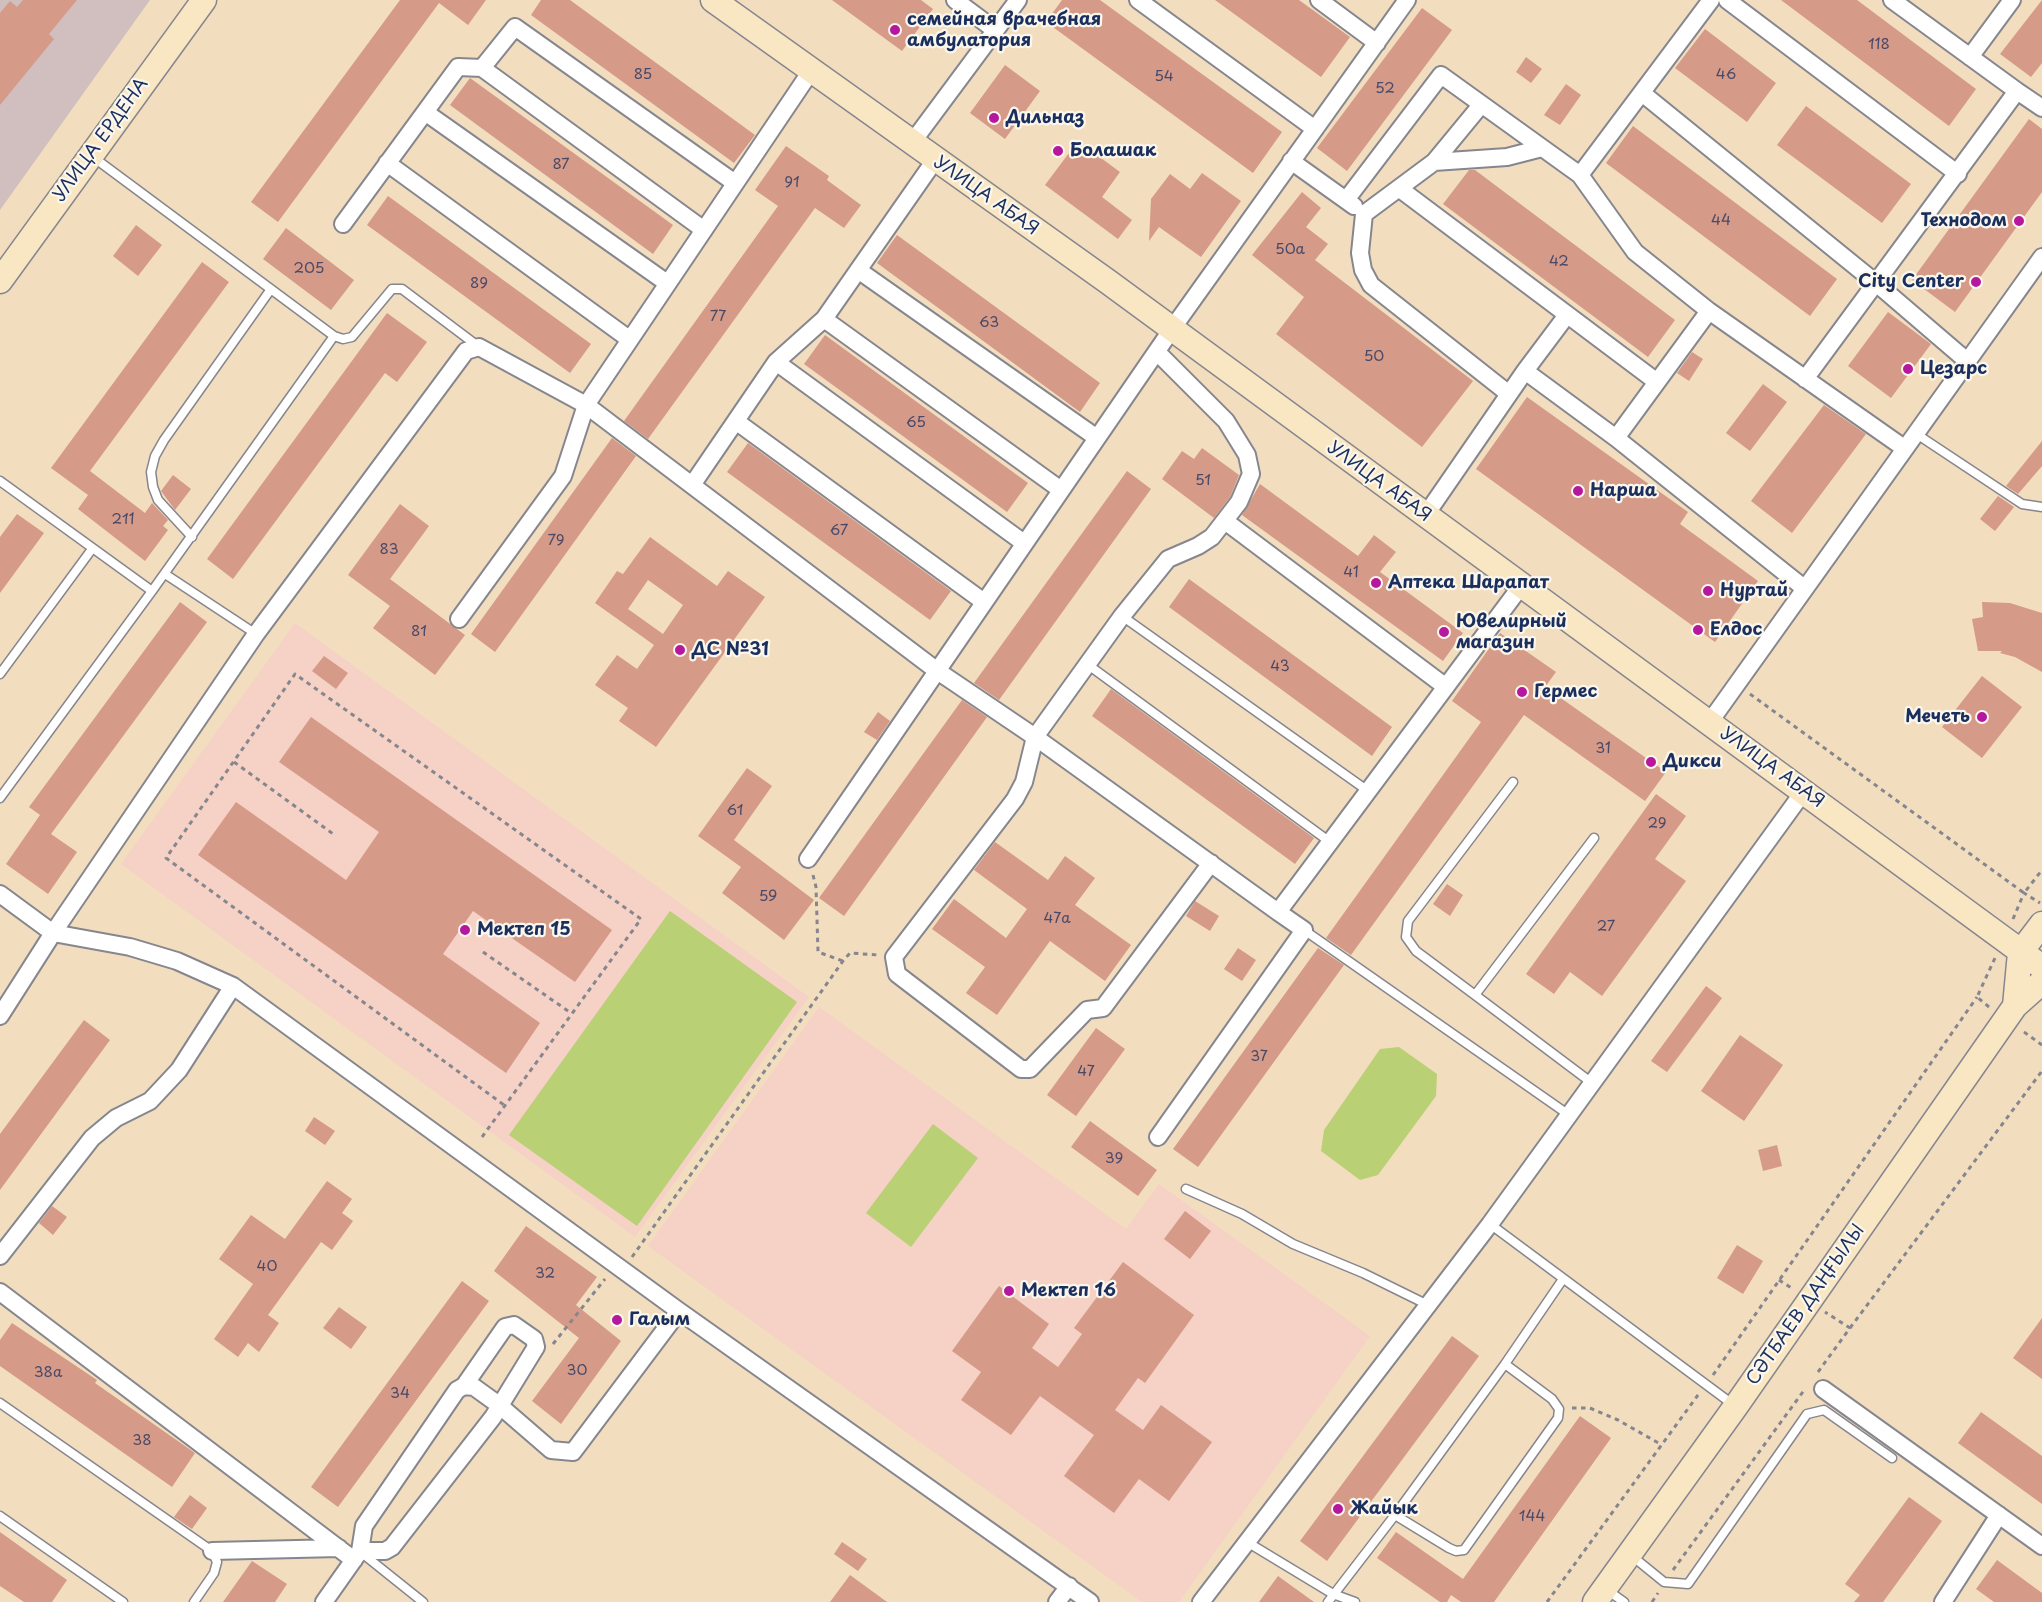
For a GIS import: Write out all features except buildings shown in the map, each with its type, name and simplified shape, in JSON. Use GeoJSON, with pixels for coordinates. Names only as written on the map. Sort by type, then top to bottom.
{"type":"FeatureCollection","features":[{"type":"Feature","properties":{"kind":"street","name":"УЛИЦА ЕРДЕНА"},"geometry":{"type":"LineString","coordinates":[[0,281],[204,0]]}},
{"type":"Feature","properties":{"kind":"street","name":"УЛИЦА АБАЯ"},"geometry":{"type":"LineString","coordinates":[[713,0],[1172,329],[2042,968]]}},
{"type":"Feature","properties":{"kind":"street"},"geometry":{"type":"LineString","coordinates":[[955,0],[995,30]]}},
{"type":"Feature","properties":{"kind":"street"},"geometry":{"type":"LineString","coordinates":[[911,144],[1018,0]]}},
{"type":"Feature","properties":{"kind":"street"},"geometry":{"type":"LineString","coordinates":[[1138,0],[1315,129]]}},
{"type":"Feature","properties":{"kind":"street"},"geometry":{"type":"LineString","coordinates":[[1319,0],[1377,43]]}},
{"type":"Feature","properties":{"kind":"street"},"geometry":{"type":"LineString","coordinates":[[808,859],[1172,329],[1407,0]]}},
{"type":"Feature","properties":{"kind":"street"},"geometry":{"type":"LineString","coordinates":[[1580,176],[1711,0]]}},
{"type":"Feature","properties":{"kind":"street"},"geometry":{"type":"LineString","coordinates":[[1727,0],[1958,174]]}},
{"type":"Feature","properties":{"kind":"street"},"geometry":{"type":"LineString","coordinates":[[1892,0],[2042,108]]}},
{"type":"Feature","properties":{"kind":"street"},"geometry":{"type":"LineString","coordinates":[[1970,57],[2012,0]]}},
{"type":"Feature","properties":{"kind":"street"},"geometry":{"type":"LineString","coordinates":[[482,68],[515,27],[735,183]]}},
{"type":"Feature","properties":{"kind":"street"},"geometry":{"type":"LineString","coordinates":[[343,224],[458,67],[482,68],[704,230]]}},
{"type":"Feature","properties":{"kind":"street"},"geometry":{"type":"LineString","coordinates":[[459,619],[563,476],[586,405],[811,71]]}},
{"type":"Feature","properties":{"kind":"street"},"geometry":{"type":"LineString","coordinates":[[1346,200],[1441,75],[1580,176],[1635,252],[1709,311],[1904,448]]}},
{"type":"Feature","properties":{"kind":"street"},"geometry":{"type":"LineString","coordinates":[[1805,379],[2018,92]]}},
{"type":"Feature","properties":{"kind":"street"},"geometry":{"type":"LineString","coordinates":[[1642,93],[1967,361]]}},
{"type":"Feature","properties":{"kind":"street"},"geometry":{"type":"LineString","coordinates":[[1481,105],[1434,162],[1364,214],[1360,253],[1363,270],[1371,285],[1509,394]]}},
{"type":"Feature","properties":{"kind":"street"},"geometry":{"type":"LineString","coordinates":[[426,112],[667,283]]}},
{"type":"Feature","properties":{"kind":"street"},"geometry":{"type":"LineString","coordinates":[[1434,162],[1507,157],[1542,148]]}},
{"type":"Feature","properties":{"kind":"street"},"geometry":{"type":"LineString","coordinates":[[692,485],[776,362],[824,319],[935,160]]}},
{"type":"Feature","properties":{"kind":"street"},"geometry":{"type":"LineString","coordinates":[[1291,161],[1364,214]]}},
{"type":"Feature","properties":{"kind":"street"},"geometry":{"type":"LineString","coordinates":[[387,163],[629,339]]}},
{"type":"Feature","properties":{"kind":"street"},"geometry":{"type":"LineString","coordinates":[[1400,189],[1657,382]]}},
{"type":"Feature","properties":{"kind":"street"},"geometry":{"type":"LineString","coordinates":[[1709,723],[1914,433],[2042,257]]}},
{"type":"Feature","properties":{"kind":"street"},"geometry":{"type":"LineString","coordinates":[[858,270],[1097,438]]}},
{"type":"Feature","properties":{"kind":"street"},"geometry":{"type":"LineString","coordinates":[[1616,438],[1709,311]]}},
{"type":"Feature","properties":{"kind":"street"},"geometry":{"type":"LineString","coordinates":[[1425,516],[1525,371],[1567,315]]}},
{"type":"Feature","properties":{"kind":"street"},"geometry":{"type":"LineString","coordinates":[[824,319],[1061,490]]}},
{"type":"Feature","properties":{"kind":"street"},"geometry":{"type":"LineString","coordinates":[[0,1016],[53,933],[256,634],[466,351],[479,347],[586,405],[936,670],[1035,737],[1304,930],[1158,1137]]}},
{"type":"Feature","properties":{"kind":"street"},"geometry":{"type":"LineString","coordinates":[[1157,352],[1226,421],[1247,455],[1251,474],[1246,489],[1212,537],[1168,559],[1087,664],[1035,737],[1024,782],[1015,799],[894,957],[897,974],[1021,1070],[1030,1069],[1087,1010],[1103,1008],[1211,863]]}},
{"type":"Feature","properties":{"kind":"street"},"geometry":{"type":"LineString","coordinates":[[776,362],[1024,543]]}},
{"type":"Feature","properties":{"kind":"street"},"geometry":{"type":"LineString","coordinates":[[1525,371],[1616,438],[1804,588]]}},
{"type":"Feature","properties":{"kind":"street"},"geometry":{"type":"LineString","coordinates":[[737,422],[984,602]]}},
{"type":"Feature","properties":{"kind":"street"},"geometry":{"type":"LineString","coordinates":[[1225,521],[1446,687]]}},
{"type":"Feature","properties":{"kind":"street"},"geometry":{"type":"LineString","coordinates":[[1278,912],[1521,586]]}},
{"type":"Feature","properties":{"kind":"street"},"geometry":{"type":"LineString","coordinates":[[1201,1602],[1490,1224],[1804,791]]}},
{"type":"Feature","properties":{"kind":"street"},"geometry":{"type":"LineString","coordinates":[[0,894],[53,933],[130,947],[168,958],[233,986],[619,1268],[1090,1602]]}},
{"type":"Feature","properties":{"kind":"street"},"geometry":{"type":"LineString","coordinates":[[2015,1006],[2020,953],[2042,924]]}},
{"type":"Feature","properties":{"kind":"street","name":"СӘТБАЕВ ДАҢҒЫЛЫ"},"geometry":{"type":"LineString","coordinates":[[1608,1597],[1629,1554],[1736,1406],[2015,1006],[2042,982]]}},
{"type":"Feature","properties":{"kind":"street"},"geometry":{"type":"LineString","coordinates":[[0,1256],[92,1138],[116,1118],[150,1101],[179,1070],[233,986]]}},
{"type":"Feature","properties":{"kind":"street"},"geometry":{"type":"LineString","coordinates":[[0,1292],[339,1548],[357,1555],[385,1551],[392,1547],[486,1426],[536,1347],[534,1339],[514,1324],[504,1326],[469,1387]]}},
{"type":"Feature","properties":{"kind":"street"},"geometry":{"type":"LineString","coordinates":[[324,1602],[357,1555],[364,1526],[457,1390],[469,1387],[499,1405],[551,1450],[573,1452],[679,1311]]}},
{"type":"Feature","properties":{"kind":"street"},"geometry":{"type":"LineString","coordinates":[[1823,1389],[2042,1546]]}},
{"type":"Feature","properties":{"kind":"street"},"geometry":{"type":"LineString","coordinates":[[1943,1602],[1999,1515]]}},
{"type":"Feature","properties":{"kind":"street"},"geometry":{"type":"LineString","coordinates":[[212,1551],[339,1548]]}},
{"type":"Feature","properties":{"kind":"street"},"geometry":{"type":"LineString","coordinates":[[1057,1602],[1069,1586]]}},
{"type":"Feature","properties":{"kind":"lane"},"geometry":{"type":"LineString","coordinates":[[90,155],[334,336],[343,339],[352,337],[392,289],[402,289],[479,347]]}},
{"type":"Feature","properties":{"kind":"lane"},"geometry":{"type":"LineString","coordinates":[[192,537],[158,500],[151,472],[155,456],[271,289]]}},
{"type":"Feature","properties":{"kind":"lane"},"geometry":{"type":"LineString","coordinates":[[0,798],[192,537],[334,336]]}},
{"type":"Feature","properties":{"kind":"lane"},"geometry":{"type":"LineString","coordinates":[[1914,433],[2022,504],[2042,507]]}},
{"type":"Feature","properties":{"kind":"lane"},"geometry":{"type":"LineString","coordinates":[[0,481],[152,591]]}},
{"type":"Feature","properties":{"kind":"lane"},"geometry":{"type":"LineString","coordinates":[[0,674],[92,549]]}},
{"type":"Feature","properties":{"kind":"lane"},"geometry":{"type":"LineString","coordinates":[[165,574],[256,634]]}},
{"type":"Feature","properties":{"kind":"lane"},"geometry":{"type":"LineString","coordinates":[[1122,616],[1368,791]]}},
{"type":"Feature","properties":{"kind":"lane"},"geometry":{"type":"LineString","coordinates":[[1087,664],[1330,842]]}},
{"type":"Feature","properties":{"kind":"lane"},"geometry":{"type":"LineString","coordinates":[[1513,782],[1408,921],[1406,937],[1416,951],[1592,1083]]}},
{"type":"Feature","properties":{"kind":"lane"},"geometry":{"type":"LineString","coordinates":[[1476,994],[1594,838]]}},
{"type":"Feature","properties":{"kind":"lane"},"geometry":{"type":"LineString","coordinates":[[1304,930],[1569,1115]]}},
{"type":"Feature","properties":{"kind":"lane"},"geometry":{"type":"LineString","coordinates":[[1186,1189],[1242,1214],[1293,1244],[1363,1273],[1428,1305]]}},
{"type":"Feature","properties":{"kind":"lane"},"geometry":{"type":"LineString","coordinates":[[1490,1224],[1736,1406]]}},
{"type":"Feature","properties":{"kind":"lane"},"geometry":{"type":"LineString","coordinates":[[1330,1598],[1395,1515],[1505,1364],[1563,1279]]}},
{"type":"Feature","properties":{"kind":"lane"},"geometry":{"type":"LineString","coordinates":[[1395,1515],[1449,1548],[1456,1551],[1464,1550],[1558,1418],[1559,1409],[1552,1400],[1505,1364]]}},
{"type":"Feature","properties":{"kind":"lane"},"geometry":{"type":"LineString","coordinates":[[0,1403],[212,1551],[217,1562],[214,1573],[194,1602]]}},
{"type":"Feature","properties":{"kind":"lane"},"geometry":{"type":"LineString","coordinates":[[1629,1554],[1664,1582],[1688,1584],[1807,1414],[1824,1410],[1892,1458]]}},
{"type":"Feature","properties":{"kind":"lane"},"geometry":{"type":"LineString","coordinates":[[0,1516],[123,1602]]}},
{"type":"Feature","properties":{"kind":"lane"},"geometry":{"type":"LineString","coordinates":[[1247,1542],[1330,1598],[1356,1602]]}},
{"type":"Feature","properties":{"kind":"lane"},"geometry":{"type":"LineString","coordinates":[[357,1555],[423,1602]]}},
{"type":"Feature","properties":{"kind":"path"},"geometry":{"type":"LineString","coordinates":[[482,1137],[641,920],[296,674],[166,858],[504,1105]]}},
{"type":"Feature","properties":{"kind":"path"},"geometry":{"type":"LineString","coordinates":[[1736,684],[2024,893],[2042,870]]}},
{"type":"Feature","properties":{"kind":"path"},"geometry":{"type":"LineString","coordinates":[[234,762],[336,837]]}},
{"type":"Feature","properties":{"kind":"path"},"geometry":{"type":"LineString","coordinates":[[808,859],[816,887],[819,952],[843,961]]}},
{"type":"Feature","properties":{"kind":"path"},"geometry":{"type":"LineString","coordinates":[[483,952],[571,1013]]}},
{"type":"Feature","properties":{"kind":"path"},"geometry":{"type":"LineString","coordinates":[[536,1347],[550,1348],[619,1268],[850,953],[894,957]]}},
{"type":"Feature","properties":{"kind":"path"},"geometry":{"type":"LineString","coordinates":[[1547,1602],[1707,1384],[1977,997]]}},
{"type":"Feature","properties":{"kind":"path"},"geometry":{"type":"LineString","coordinates":[[1652,1602],[1664,1582],[1850,1328],[2042,1071]]}},
{"type":"Feature","properties":{"kind":"path"},"geometry":{"type":"LineString","coordinates":[[1809,1301],[1850,1328]]}},
{"type":"Feature","properties":{"kind":"path"},"geometry":{"type":"LineString","coordinates":[[1559,1409],[1590,1408],[1618,1420],[1662,1445]]}},
{"type":"Feature","properties":{"kind":"shaded area"},"geometry":{"type":"Polygon","coordinates":[[[0,0],[150,0],[0,210],[0,0]]]}},
{"type":"Feature","properties":{"kind":"shaded area","name":"Мектеп 15"},"geometry":{"type":"Polygon","coordinates":[[[295,623],[809,997],[635,1237],[121,864],[295,623]]]}},
{"type":"Feature","properties":{"kind":"shaded area","name":"Мектеп 16"},"geometry":{"type":"Polygon","coordinates":[[[819,1007],[1126,1229],[1159,1184],[1370,1336],[1179,1602],[1142,1602],[648,1246],[819,1007]]]}},
{"type":"Feature","properties":{"kind":"green space"},"geometry":{"type":"Polygon","coordinates":[[[670,911],[797,1002],[637,1226],[509,1135],[670,911]]]}},
{"type":"Feature","properties":{"kind":"green space"},"geometry":{"type":"Polygon","coordinates":[[[1399,1047],[1437,1074],[1436,1096],[1378,1175],[1360,1180],[1321,1151],[1324,1130],[1380,1049],[1399,1047]]]}},
{"type":"Feature","properties":{"kind":"green space"},"geometry":{"type":"Polygon","coordinates":[[[933,1124],[978,1158],[911,1247],[866,1213],[933,1124]]]}},
{"type":"Feature","properties":{"kind":"place","name":"семейная врачебная амбулатория"},"geometry":{"type":"Point","coordinates":[895,30]}},
{"type":"Feature","properties":{"kind":"place","name":"Дильназ"},"geometry":{"type":"Point","coordinates":[994,118]}},
{"type":"Feature","properties":{"kind":"place","name":"Болашак"},"geometry":{"type":"Point","coordinates":[1058,151]}},
{"type":"Feature","properties":{"kind":"place","name":"Технодом"},"geometry":{"type":"Point","coordinates":[2019,221]}},
{"type":"Feature","properties":{"kind":"place","name":"City Center"},"geometry":{"type":"Point","coordinates":[1976,282]}},
{"type":"Feature","properties":{"kind":"place","name":"Цезарс"},"geometry":{"type":"Point","coordinates":[1908,369]}},
{"type":"Feature","properties":{"kind":"place","name":"Нарша"},"geometry":{"type":"Point","coordinates":[1578,491]}},
{"type":"Feature","properties":{"kind":"place","name":"Аптека Шарапат"},"geometry":{"type":"Point","coordinates":[1376,583]}},
{"type":"Feature","properties":{"kind":"place","name":"Нуртай"},"geometry":{"type":"Point","coordinates":[1708,591]}},
{"type":"Feature","properties":{"kind":"place","name":"Елдос"},"geometry":{"type":"Point","coordinates":[1698,630]}},
{"type":"Feature","properties":{"kind":"place","name":"Ювелирный магазин"},"geometry":{"type":"Point","coordinates":[1444,632]}},
{"type":"Feature","properties":{"kind":"place","name":"ДС №31"},"geometry":{"type":"Point","coordinates":[680,650]}},
{"type":"Feature","properties":{"kind":"place","name":"Гермес"},"geometry":{"type":"Point","coordinates":[1522,692]}},
{"type":"Feature","properties":{"kind":"place","name":"Мечеть"},"geometry":{"type":"Point","coordinates":[1982,717]}},
{"type":"Feature","properties":{"kind":"place","name":"Дикси"},"geometry":{"type":"Point","coordinates":[1651,762]}},
{"type":"Feature","properties":{"kind":"place","name":"Мектеп 15"},"geometry":{"type":"Point","coordinates":[465,930]}},
{"type":"Feature","properties":{"kind":"place","name":"Мектеп 16"},"geometry":{"type":"Point","coordinates":[1009,1291]}},
{"type":"Feature","properties":{"kind":"place","name":"Галым"},"geometry":{"type":"Point","coordinates":[617,1320]}},
{"type":"Feature","properties":{"kind":"place","name":"Жайык"},"geometry":{"type":"Point","coordinates":[1338,1509]}}]}
